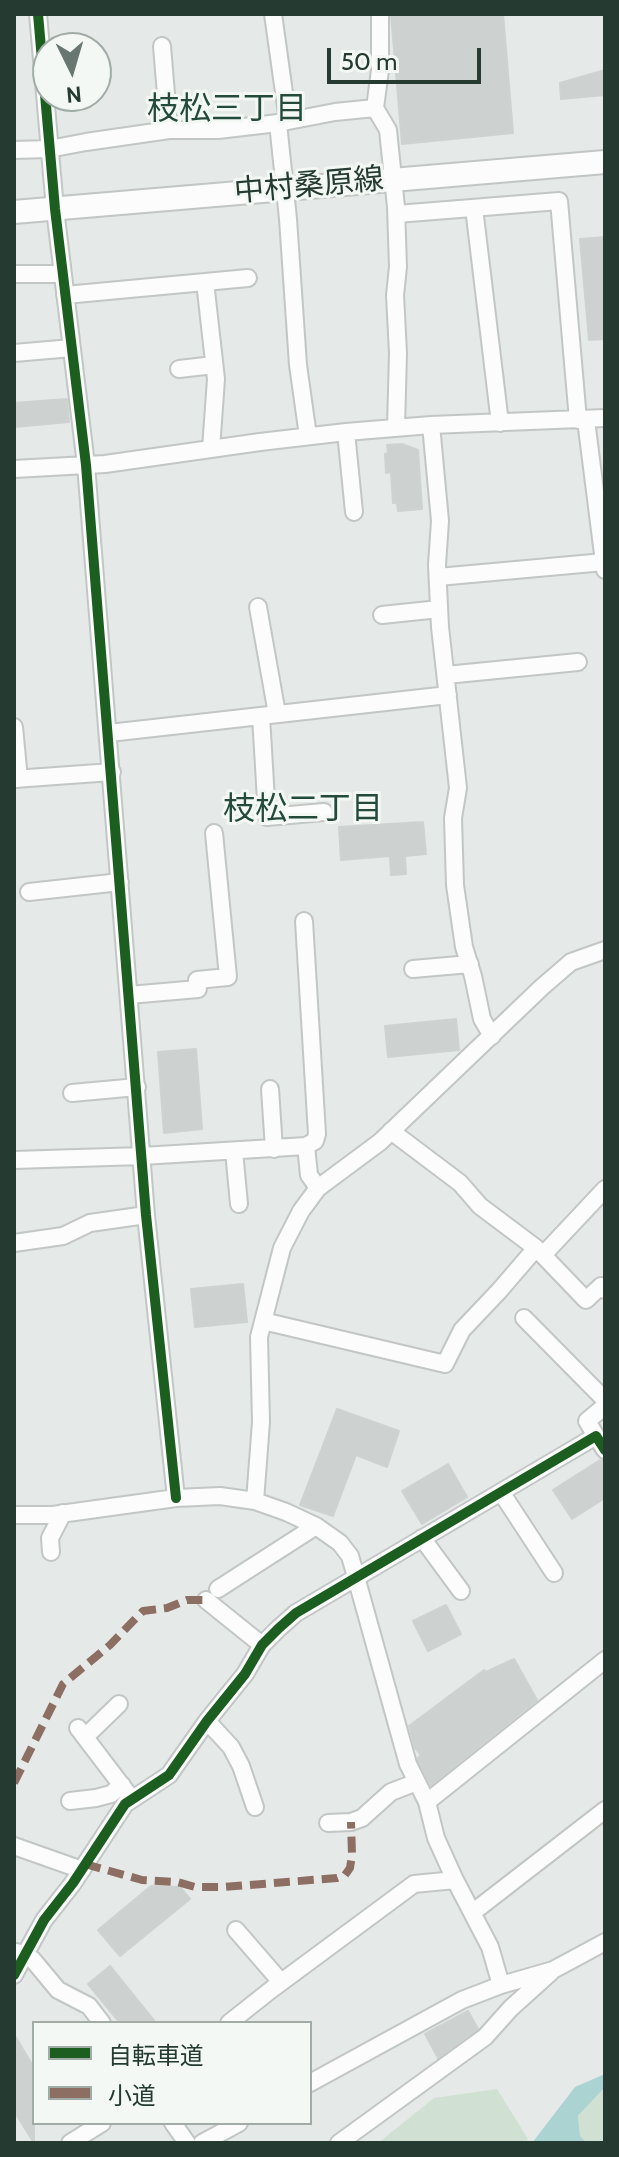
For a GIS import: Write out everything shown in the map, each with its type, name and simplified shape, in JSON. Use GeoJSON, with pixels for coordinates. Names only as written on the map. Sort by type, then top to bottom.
{"type":"FeatureCollection","features":[{"type":"Feature","properties":{"kind":"street"},"geometry":{"type":"LineString","coordinates":[[38,14],[55,209],[86,465],[146,1215],[176,1498]]}},
{"type":"Feature","properties":{"kind":"street"},"geometry":{"type":"LineString","coordinates":[[273,14],[298,365],[308,436]]}},
{"type":"Feature","properties":{"kind":"street"},"geometry":{"type":"LineString","coordinates":[[380,14],[380,70],[375,108],[388,130],[397,214],[396,428]]}},
{"type":"Feature","properties":{"kind":"street"},"geometry":{"type":"LineString","coordinates":[[162,46],[169,130]]}},
{"type":"Feature","properties":{"kind":"street"},"geometry":{"type":"LineString","coordinates":[[14,150],[49,149],[169,130],[218,130],[375,108]]}},
{"type":"Feature","properties":{"kind":"street","name":"中村桑原線"},"geometry":{"type":"LineString","coordinates":[[14,212],[605,162]]}},
{"type":"Feature","properties":{"kind":"street"},"geometry":{"type":"LineString","coordinates":[[397,214],[559,201],[582,420],[604,566],[438,577]]}},
{"type":"Feature","properties":{"kind":"street"},"geometry":{"type":"LineString","coordinates":[[474,208],[500,423]]}},
{"type":"Feature","properties":{"kind":"street"},"geometry":{"type":"LineString","coordinates":[[14,274],[63,274]]}},
{"type":"Feature","properties":{"kind":"street"},"geometry":{"type":"LineString","coordinates":[[65,295],[248,278]]}},
{"type":"Feature","properties":{"kind":"street"},"geometry":{"type":"LineString","coordinates":[[205,282],[216,379],[211,449]]}},
{"type":"Feature","properties":{"kind":"street"},"geometry":{"type":"LineString","coordinates":[[14,353],[72,348]]}},
{"type":"Feature","properties":{"kind":"street"},"geometry":{"type":"LineString","coordinates":[[179,369],[214,365]]}},
{"type":"Feature","properties":{"kind":"street"},"geometry":{"type":"LineString","coordinates":[[14,469],[86,465],[346,432],[431,425],[605,418]]}},
{"type":"Feature","properties":{"kind":"street"},"geometry":{"type":"LineString","coordinates":[[431,425],[440,521],[439,609],[458,788],[453,818],[455,885],[464,947],[482,1019],[492,1036]]}},
{"type":"Feature","properties":{"kind":"street"},"geometry":{"type":"LineString","coordinates":[[346,432],[354,512]]}},
{"type":"Feature","properties":{"kind":"street"},"geometry":{"type":"LineString","coordinates":[[258,607],[269,715],[267,817],[324,812]]}},
{"type":"Feature","properties":{"kind":"street"},"geometry":{"type":"LineString","coordinates":[[382,615],[439,609]]}},
{"type":"Feature","properties":{"kind":"street"},"geometry":{"type":"LineString","coordinates":[[446,675],[578,662]]}},
{"type":"Feature","properties":{"kind":"street"},"geometry":{"type":"LineString","coordinates":[[109,733],[448,695]]}},
{"type":"Feature","properties":{"kind":"street"},"geometry":{"type":"LineString","coordinates":[[14,727],[16,779],[112,772]]}},
{"type":"Feature","properties":{"kind":"street"},"geometry":{"type":"LineString","coordinates":[[129,995],[198,989],[197,980],[228,977],[214,833]]}},
{"type":"Feature","properties":{"kind":"street"},"geometry":{"type":"LineString","coordinates":[[29,892],[120,882]]}},
{"type":"Feature","properties":{"kind":"street"},"geometry":{"type":"LineString","coordinates":[[14,1160],[274,1149],[306,1146],[315,1141],[304,921]]}},
{"type":"Feature","properties":{"kind":"street"},"geometry":{"type":"LineString","coordinates":[[255,1501],[261,1422],[259,1337],[282,1248],[301,1211],[318,1188],[380,1142],[571,962],[605,950]]}},
{"type":"Feature","properties":{"kind":"street"},"geometry":{"type":"LineString","coordinates":[[413,969],[470,964]]}},
{"type":"Feature","properties":{"kind":"street"},"geometry":{"type":"LineString","coordinates":[[72,1093],[137,1087]]}},
{"type":"Feature","properties":{"kind":"street"},"geometry":{"type":"LineString","coordinates":[[270,1089],[274,1149]]}},
{"type":"Feature","properties":{"kind":"street"},"geometry":{"type":"LineString","coordinates":[[391,1131],[460,1183],[480,1206],[539,1251],[586,1300],[601,1286],[605,1290]]}},
{"type":"Feature","properties":{"kind":"street"},"geometry":{"type":"LineString","coordinates":[[306,1146],[309,1175],[318,1188]]}},
{"type":"Feature","properties":{"kind":"street"},"geometry":{"type":"LineString","coordinates":[[234,1151],[239,1204]]}},
{"type":"Feature","properties":{"kind":"street"},"geometry":{"type":"LineString","coordinates":[[263,1321],[445,1364],[462,1330],[605,1189]]}},
{"type":"Feature","properties":{"kind":"street"},"geometry":{"type":"LineString","coordinates":[[14,1243],[63,1236],[90,1223],[146,1215]]}},
{"type":"Feature","properties":{"kind":"street"},"geometry":{"type":"LineString","coordinates":[[70,1801],[127,1792],[169,1775],[245,1674],[262,1645],[296,1613],[501,1492],[600,1443],[587,1421],[605,1403],[524,1318]]}},
{"type":"Feature","properties":{"kind":"street"},"geometry":{"type":"LineString","coordinates":[[501,1492],[554,1573]]}},
{"type":"Feature","properties":{"kind":"street"},"geometry":{"type":"LineString","coordinates":[[14,1515],[63,1513],[176,1498],[220,1496],[255,1501],[286,1512],[316,1526],[340,1543],[350,1556],[408,1764],[427,1802],[436,1838],[490,1947],[501,1985]]}},
{"type":"Feature","properties":{"kind":"street"},"geometry":{"type":"LineString","coordinates":[[51,1552],[50,1538],[63,1513]]}},
{"type":"Feature","properties":{"kind":"street"},"geometry":{"type":"LineString","coordinates":[[262,1645],[212,1595],[316,1526]]}},
{"type":"Feature","properties":{"kind":"street"},"geometry":{"type":"LineString","coordinates":[[422,1538],[461,1591]]}},
{"type":"Feature","properties":{"kind":"street"},"geometry":{"type":"LineString","coordinates":[[427,1802],[605,1660]]}},
{"type":"Feature","properties":{"kind":"street"},"geometry":{"type":"LineString","coordinates":[[14,1975],[20,1953],[82,1870],[125,1804],[127,1792],[82,1732],[119,1704]]}},
{"type":"Feature","properties":{"kind":"street"},"geometry":{"type":"LineString","coordinates":[[207,1721],[231,1747],[255,1807]]}},
{"type":"Feature","properties":{"kind":"street"},"geometry":{"type":"LineString","coordinates":[[328,1823],[362,1818],[391,1792],[417,1782]]}},
{"type":"Feature","properties":{"kind":"street"},"geometry":{"type":"LineString","coordinates":[[472,1913],[605,1810]]}},
{"type":"Feature","properties":{"kind":"street"},"geometry":{"type":"LineString","coordinates":[[14,1846],[82,1870]]}},
{"type":"Feature","properties":{"kind":"street"},"geometry":{"type":"LineString","coordinates":[[232,2021],[414,1884],[455,1880]]}},
{"type":"Feature","properties":{"kind":"street"},"geometry":{"type":"LineString","coordinates":[[236,1930],[281,1982]]}},
{"type":"Feature","properties":{"kind":"street"},"geometry":{"type":"LineString","coordinates":[[312,2082],[462,2000],[553,1970],[605,1942]]}},
{"type":"Feature","properties":{"kind":"street"},"geometry":{"type":"LineString","coordinates":[[20,1953],[33,1960],[58,1990],[89,2006],[100,2021]]}},
{"type":"Feature","properties":{"kind":"street"},"geometry":{"type":"LineString","coordinates":[[339,2143],[485,2037],[511,2008],[553,1970]]}},
{"type":"Feature","properties":{"kind":"street"},"geometry":{"type":"LineString","coordinates":[[70,2143],[99,2125]]}},
{"type":"Feature","properties":{"kind":"street"},"geometry":{"type":"LineString","coordinates":[[174,2125],[187,2143]]}},
{"type":"Feature","properties":{"kind":"street"},"geometry":{"type":"LineString","coordinates":[[202,2143],[235,2125]]}},
{"type":"Feature","properties":{"kind":"green space"},"geometry":{"type":"Polygon","coordinates":[[[605,2087],[605,2143],[587,2143],[580,2136],[578,2116],[605,2087]]]}},
{"type":"Feature","properties":{"kind":"green space"},"geometry":{"type":"Polygon","coordinates":[[[497,2089],[528,2139],[524,2143],[378,2143],[434,2098],[497,2089]]]}},
{"type":"Feature","properties":{"kind":"water"},"geometry":{"type":"Polygon","coordinates":[[[605,2074],[605,2087],[578,2116],[580,2136],[587,2143],[532,2143],[575,2087],[605,2074]]]}},
{"type":"Feature","properties":{"kind":"building"},"geometry":{"type":"Polygon","coordinates":[[[391,14],[503,14],[513,133],[402,144],[391,14]]]}},
{"type":"Feature","properties":{"kind":"building"},"geometry":{"type":"Polygon","coordinates":[[[605,70],[605,95],[561,99],[560,83],[605,70]]]}},
{"type":"Feature","properties":{"kind":"building"},"geometry":{"type":"Polygon","coordinates":[[[605,237],[605,339],[589,340],[580,239],[605,237]]]}},
{"type":"Feature","properties":{"kind":"building"},"geometry":{"type":"Polygon","coordinates":[[[67,399],[69,422],[14,427],[14,403],[67,399]]]}},
{"type":"Feature","properties":{"kind":"building"},"geometry":{"type":"Polygon","coordinates":[[[402,444],[418,450],[422,509],[398,511],[397,503],[393,503],[391,472],[386,473],[385,454],[388,453],[387,445],[402,444]]]}},
{"type":"Feature","properties":{"kind":"building"},"geometry":{"type":"Polygon","coordinates":[[[423,822],[426,854],[405,856],[406,874],[391,875],[390,856],[341,860],[339,827],[423,822]]]}},
{"type":"Feature","properties":{"kind":"building"},"geometry":{"type":"Polygon","coordinates":[[[456,1019],[459,1050],[388,1057],[385,1026],[456,1019]]]}},
{"type":"Feature","properties":{"kind":"building"},"geometry":{"type":"Polygon","coordinates":[[[196,1049],[202,1129],[164,1133],[158,1052],[196,1049]]]}},
{"type":"Feature","properties":{"kind":"building"},"geometry":{"type":"Polygon","coordinates":[[[243,1284],[247,1322],[195,1327],[191,1289],[243,1284]]]}},
{"type":"Feature","properties":{"kind":"building"},"geometry":{"type":"Polygon","coordinates":[[[337,1409],[399,1431],[387,1467],[356,1455],[333,1516],[300,1505],[337,1409]]]}},
{"type":"Feature","properties":{"kind":"building"},"geometry":{"type":"Polygon","coordinates":[[[600,1460],[605,1461],[605,1498],[572,1519],[553,1490],[600,1460]]]}},
{"type":"Feature","properties":{"kind":"building"},"geometry":{"type":"Polygon","coordinates":[[[448,1464],[467,1497],[422,1524],[402,1491],[448,1464]]]}},
{"type":"Feature","properties":{"kind":"building"},"geometry":{"type":"Polygon","coordinates":[[[446,1605],[461,1634],[428,1651],[413,1621],[446,1605]]]}},
{"type":"Feature","properties":{"kind":"building"},"geometry":{"type":"Polygon","coordinates":[[[514,1659],[537,1700],[431,1785],[418,1760],[421,1755],[415,1748],[409,1726],[484,1670],[486,1672],[514,1659]]]}},
{"type":"Feature","properties":{"kind":"building"},"geometry":{"type":"Polygon","coordinates":[[[151,1886],[180,1887],[190,1899],[120,1956],[98,1930],[151,1886]]]}},
{"type":"Feature","properties":{"kind":"building"},"geometry":{"type":"Polygon","coordinates":[[[110,1966],[154,2021],[118,2021],[88,1984],[110,1966]]]}},
{"type":"Feature","properties":{"kind":"building"},"geometry":{"type":"Polygon","coordinates":[[[468,2011],[478,2029],[438,2058],[425,2034],[468,2011]]]}},
{"type":"Feature","properties":{"kind":"building"},"geometry":{"type":"Polygon","coordinates":[[[14,2034],[32,2065],[34,2143],[14,2111],[14,2034]]]}},
{"type":"Feature","properties":{"kind":"marked path"},"geometry":{"type":"LineString","coordinates":[[14,1783],[63,1684],[110,1645],[143,1611],[167,1608],[187,1600],[206,1600]]}},
{"type":"Feature","properties":{"kind":"marked path"},"geometry":{"type":"LineString","coordinates":[[85,1864],[142,1880],[177,1882],[195,1887],[337,1878],[345,1875],[350,1868],[351,1822]]}},
{"type":"Feature","properties":{"kind":"cycle path"},"geometry":{"type":"LineString","coordinates":[[38,14],[55,209],[86,465],[146,1215],[176,1498]]}},
{"type":"Feature","properties":{"kind":"cycle path"},"geometry":{"type":"LineString","coordinates":[[14,1975],[44,1920],[73,1883],[125,1804],[169,1775],[245,1674],[262,1645],[279,1628],[296,1613],[596,1436],[605,1450]]}},
{"type":"Feature","properties":{"kind":"district","name":"枝松三丁目"},"geometry":{"type":"Point","coordinates":[227,110]}},
{"type":"Feature","properties":{"kind":"district","name":"枝松二丁目"},"geometry":{"type":"Point","coordinates":[303,810]}}]}
